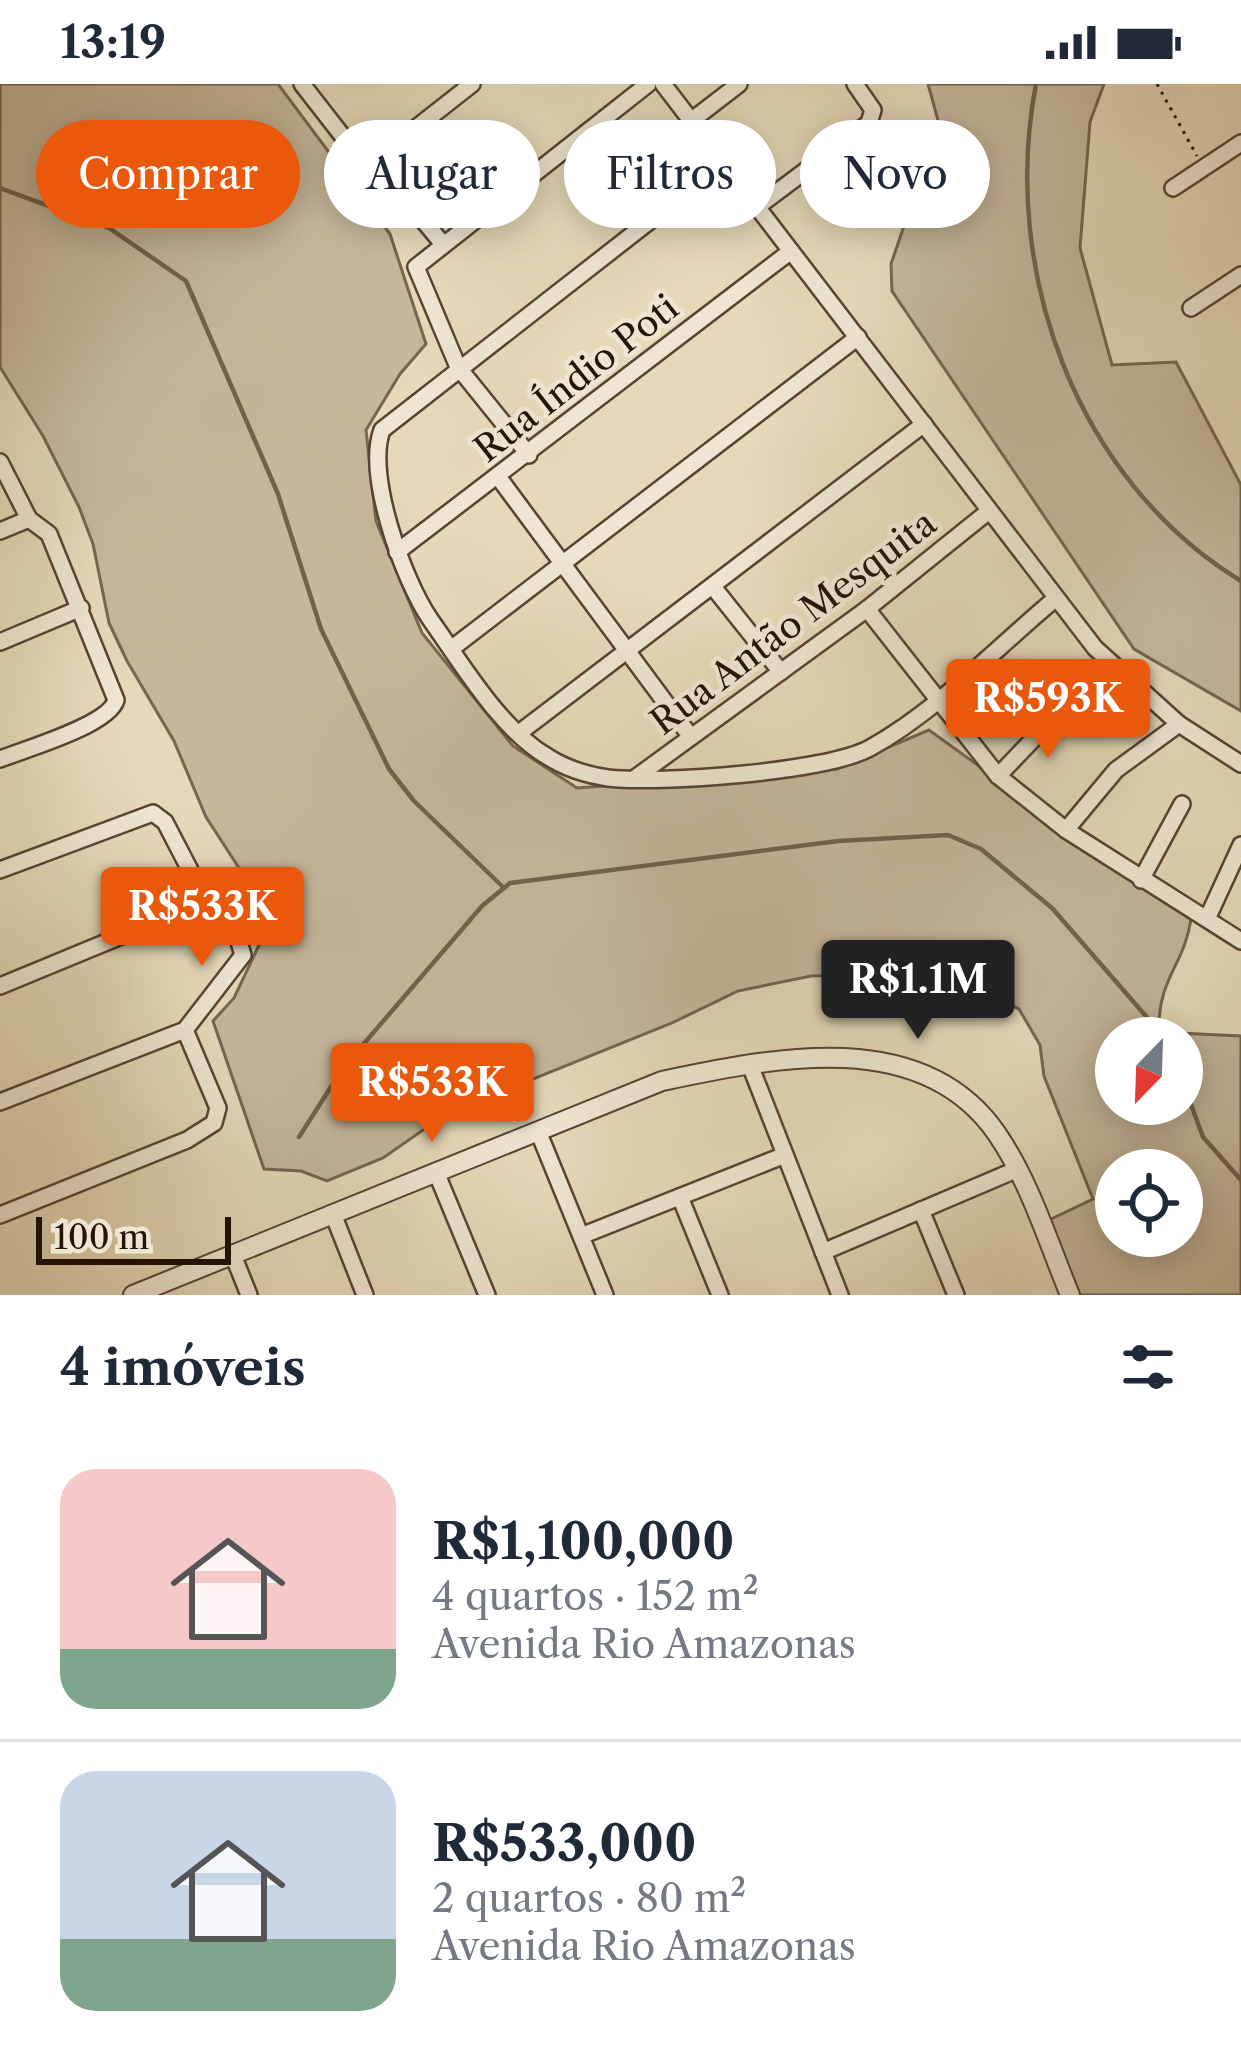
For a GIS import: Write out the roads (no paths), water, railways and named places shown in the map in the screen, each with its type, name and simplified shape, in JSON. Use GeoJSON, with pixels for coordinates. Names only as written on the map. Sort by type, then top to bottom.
{"type":"FeatureCollection","features":[{"type":"Feature","properties":{"kind":"street"},"geometry":{"type":"LineString","coordinates":[[302,84],[333,120]]}},
{"type":"Feature","properties":{"kind":"street"},"geometry":{"type":"LineString","coordinates":[[421,120],[472,84]]}},
{"type":"Feature","properties":{"kind":"street"},"geometry":{"type":"LineString","coordinates":[[529,455],[458,367],[418,281],[419,260],[648,84]]}},
{"type":"Feature","properties":{"kind":"street"},"geometry":{"type":"LineString","coordinates":[[663,84],[690,120]]}},
{"type":"Feature","properties":{"kind":"street"},"geometry":{"type":"LineString","coordinates":[[692,120],[739,84]]}},
{"type":"Feature","properties":{"kind":"street"},"geometry":{"type":"LineString","coordinates":[[776,194],[864,128],[873,116],[871,104],[855,84]]}},
{"type":"Feature","properties":{"kind":"street"},"geometry":{"type":"LineString","coordinates":[[1173,188],[1241,143]]}},
{"type":"Feature","properties":{"kind":"street"},"geometry":{"type":"LineString","coordinates":[[428,228],[442,243]]}},
{"type":"Feature","properties":{"kind":"street"},"geometry":{"type":"LineString","coordinates":[[639,228],[397,413],[382,430],[377,451],[397,551],[413,595],[519,733],[568,767],[632,780],[831,760],[873,746],[1054,599]]}},
{"type":"Feature","properties":{"kind":"street"},"geometry":{"type":"LineString","coordinates":[[774,228],[1054,599],[1119,675],[1179,724],[1241,764]]}},
{"type":"Feature","properties":{"kind":"street","name":"Rua Índio Poti"},"geometry":{"type":"LineString","coordinates":[[397,551],[499,478],[791,251]]}},
{"type":"Feature","properties":{"kind":"street"},"geometry":{"type":"LineString","coordinates":[[1191,308],[1241,275]]}},
{"type":"Feature","properties":{"kind":"street"},"geometry":{"type":"LineString","coordinates":[[451,649],[858,338]]}},
{"type":"Feature","properties":{"kind":"street"},"geometry":{"type":"LineString","coordinates":[[519,733],[924,424]]}},
{"type":"Feature","properties":{"kind":"street"},"geometry":{"type":"LineString","coordinates":[[0,462],[29,519],[48,531],[116,704],[109,714],[0,759]]}},
{"type":"Feature","properties":{"kind":"street"},"geometry":{"type":"LineString","coordinates":[[499,478],[691,737]]}},
{"type":"Feature","properties":{"kind":"street","name":"Rua Antão Mesquita"},"geometry":{"type":"LineString","coordinates":[[632,780],[867,609],[988,511]]}},
{"type":"Feature","properties":{"kind":"street"},"geometry":{"type":"LineString","coordinates":[[0,531],[29,519]]}},
{"type":"Feature","properties":{"kind":"street"},"geometry":{"type":"LineString","coordinates":[[714,588],[781,672]]}},
{"type":"Feature","properties":{"kind":"street"},"geometry":{"type":"LineString","coordinates":[[0,642],[81,608]]}},
{"type":"Feature","properties":{"kind":"street"},"geometry":{"type":"LineString","coordinates":[[867,609],[998,776],[1066,830],[1241,940]]}},
{"type":"Feature","properties":{"kind":"street"},"geometry":{"type":"LineString","coordinates":[[998,776],[1061,710]]}},
{"type":"Feature","properties":{"kind":"street"},"geometry":{"type":"LineString","coordinates":[[1066,830],[1116,770],[1179,724]]}},
{"type":"Feature","properties":{"kind":"street"},"geometry":{"type":"LineString","coordinates":[[1141,880],[1182,804]]}},
{"type":"Feature","properties":{"kind":"street"},"geometry":{"type":"LineString","coordinates":[[0,870],[152,813],[165,822],[206,901],[231,916],[243,955],[185,1030],[0,1102]]}},
{"type":"Feature","properties":{"kind":"street"},"geometry":{"type":"LineString","coordinates":[[1207,920],[1241,845]]}},
{"type":"Feature","properties":{"kind":"street"},"geometry":{"type":"LineString","coordinates":[[0,986],[206,901]]}},
{"type":"Feature","properties":{"kind":"street"},"geometry":{"type":"LineString","coordinates":[[0,1215],[200,1134],[217,1118],[217,1103],[185,1030]]}},
{"type":"Feature","properties":{"kind":"street"},"geometry":{"type":"LineString","coordinates":[[134,1295],[662,1082],[750,1065],[860,1058],[929,1075],[982,1114],[1018,1169],[1070,1295]]}},
{"type":"Feature","properties":{"kind":"street"},"geometry":{"type":"LineString","coordinates":[[750,1065],[839,1295]]}},
{"type":"Feature","properties":{"kind":"street"},"geometry":{"type":"LineString","coordinates":[[538,1131],[605,1295]]}},
{"type":"Feature","properties":{"kind":"street"},"geometry":{"type":"LineString","coordinates":[[581,1236],[785,1156]]}},
{"type":"Feature","properties":{"kind":"street"},"geometry":{"type":"LineString","coordinates":[[823,1252],[1018,1169]]}},
{"type":"Feature","properties":{"kind":"street"},"geometry":{"type":"LineString","coordinates":[[436,1172],[487,1295]]}},
{"type":"Feature","properties":{"kind":"street"},"geometry":{"type":"LineString","coordinates":[[680,1197],[720,1295]]}},
{"type":"Feature","properties":{"kind":"street"},"geometry":{"type":"LineString","coordinates":[[921,1210],[956,1295]]}},
{"type":"Feature","properties":{"kind":"street"},"geometry":{"type":"LineString","coordinates":[[334,1214],[365,1295]]}},
{"type":"Feature","properties":{"kind":"street"},"geometry":{"type":"LineString","coordinates":[[232,1255],[249,1295]]}},
{"type":"Feature","properties":{"kind":"waterway"},"geometry":{"type":"LineString","coordinates":[[1036,84],[1028,155],[1030,226],[1042,296],[1063,364],[1094,428],[1134,487],[1183,538],[1241,581]]}},
{"type":"Feature","properties":{"kind":"waterway"},"geometry":{"type":"LineString","coordinates":[[0,188],[109,228],[186,281],[278,494],[321,629],[389,769],[414,801],[503,887]]}},
{"type":"Feature","properties":{"kind":"waterway"},"geometry":{"type":"LineString","coordinates":[[299,1137],[343,1068],[482,906],[510,883],[838,841],[948,835],[981,849],[1052,908],[1147,1017]]}},
{"type":"Feature","properties":{"kind":"waterway"},"geometry":{"type":"LineString","coordinates":[[1199,1125],[1203,1137],[1241,1180]]}}]}
